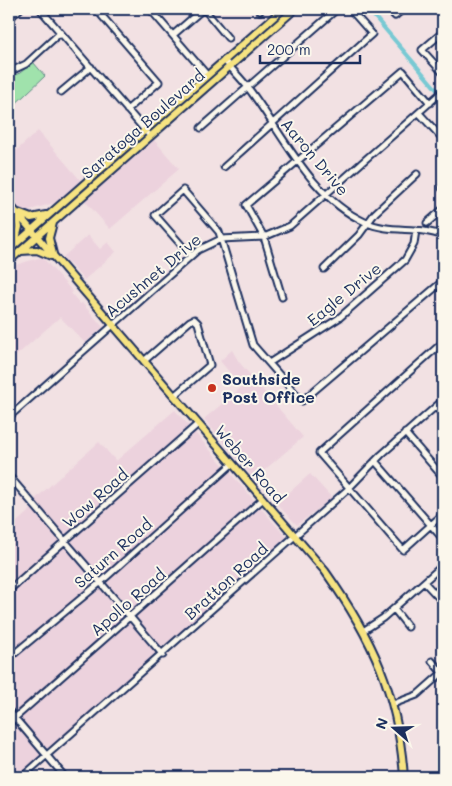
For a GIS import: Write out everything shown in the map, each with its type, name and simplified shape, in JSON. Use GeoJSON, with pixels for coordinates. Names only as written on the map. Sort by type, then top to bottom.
{"type":"FeatureCollection","features":[{"type":"Feature","properties":{"kind":"main road","name":"Saratoga Boulevard"},"geometry":{"type":"LineString","coordinates":[[11,247],[282,9]]}},
{"type":"Feature","properties":{"kind":"main road","name":"Saratoga Boulevard"},"geometry":{"type":"LineString","coordinates":[[9,261],[295,9]]}},
{"type":"Feature","properties":{"kind":"main road","name":"Weber Road"},"geometry":{"type":"LineString","coordinates":[[9,204],[112,326],[263,498],[330,579],[352,610],[384,674],[393,704],[402,752],[404,777]]}},
{"type":"Feature","properties":{"kind":"main road"},"geometry":{"type":"LineString","coordinates":[[14,211],[31,218],[50,214]]}},
{"type":"Feature","properties":{"kind":"main road"},"geometry":{"type":"LineString","coordinates":[[11,247],[19,227],[14,211]]}},
{"type":"Feature","properties":{"kind":"main road"},"geometry":{"type":"LineString","coordinates":[[55,220],[49,238],[55,258]]}},
{"type":"Feature","properties":{"kind":"main road"},"geometry":{"type":"LineString","coordinates":[[19,252],[37,250],[55,258]]}},
{"type":"Feature","properties":{"kind":"street"},"geometry":{"type":"LineString","coordinates":[[9,9],[14,14]]}},
{"type":"Feature","properties":{"kind":"street"},"geometry":{"type":"LineString","coordinates":[[9,19],[20,9]]}},
{"type":"Feature","properties":{"kind":"street"},"geometry":{"type":"LineString","coordinates":[[40,9],[150,136]]}},
{"type":"Feature","properties":{"kind":"street"},"geometry":{"type":"LineString","coordinates":[[96,9],[159,82],[128,110]]}},
{"type":"Feature","properties":{"kind":"street"},"geometry":{"type":"LineString","coordinates":[[150,9],[207,75]]}},
{"type":"Feature","properties":{"kind":"street"},"geometry":{"type":"LineString","coordinates":[[173,35],[203,9],[228,38]]}},
{"type":"Feature","properties":{"kind":"street"},"geometry":{"type":"LineString","coordinates":[[201,128],[338,9]]}},
{"type":"Feature","properties":{"kind":"street"},"geometry":{"type":"LineString","coordinates":[[224,167],[372,34],[350,9]]}},
{"type":"Feature","properties":{"kind":"street"},"geometry":{"type":"LineString","coordinates":[[388,9],[395,16],[403,9]]}},
{"type":"Feature","properties":{"kind":"street"},"geometry":{"type":"LineString","coordinates":[[443,32],[422,50],[443,73]]}},
{"type":"Feature","properties":{"kind":"street"},"geometry":{"type":"LineString","coordinates":[[9,72],[26,64],[60,33]]}},
{"type":"Feature","properties":{"kind":"street","name":"Aaron Drive"},"geometry":{"type":"LineString","coordinates":[[224,60],[249,88],[297,161],[327,195],[344,210],[368,224],[389,230],[416,230],[443,236]]}},
{"type":"Feature","properties":{"kind":"street"},"geometry":{"type":"LineString","coordinates":[[61,92],[91,67]]}},
{"type":"Feature","properties":{"kind":"street"},"geometry":{"type":"LineString","coordinates":[[282,297],[264,237],[246,205],[403,71],[430,103]]}},
{"type":"Feature","properties":{"kind":"street","name":"Acushnet Drive"},"geometry":{"type":"LineString","coordinates":[[9,417],[208,243],[221,238],[264,237],[290,226],[443,91]]}},
{"type":"Feature","properties":{"kind":"street"},"geometry":{"type":"LineString","coordinates":[[419,112],[443,139]]}},
{"type":"Feature","properties":{"kind":"street"},"geometry":{"type":"LineString","coordinates":[[324,269],[359,235],[375,213],[417,174]]}},
{"type":"Feature","properties":{"kind":"street"},"geometry":{"type":"LineString","coordinates":[[191,256],[155,215],[183,190],[217,229],[253,345],[302,402],[443,281]]}},
{"type":"Feature","properties":{"kind":"street"},"geometry":{"type":"LineString","coordinates":[[427,222],[443,209]]}},
{"type":"Feature","properties":{"kind":"street","name":"Eagle Drive"},"geometry":{"type":"LineString","coordinates":[[269,363],[339,318],[405,260],[414,244],[416,230]]}},
{"type":"Feature","properties":{"kind":"street"},"geometry":{"type":"LineString","coordinates":[[144,361],[194,320],[198,323],[210,365],[174,396]]}},
{"type":"Feature","properties":{"kind":"street"},"geometry":{"type":"LineString","coordinates":[[443,342],[318,453],[403,550],[443,514]]}},
{"type":"Feature","properties":{"kind":"street","name":"Bratton Road"},"geometry":{"type":"LineString","coordinates":[[22,777],[163,655],[348,489],[375,461],[443,400]]}},
{"type":"Feature","properties":{"kind":"street"},"geometry":{"type":"LineString","coordinates":[[436,407],[443,415]]}},
{"type":"Feature","properties":{"kind":"street","name":"Wow Road"},"geometry":{"type":"LineString","coordinates":[[9,590],[198,424]]}},
{"type":"Feature","properties":{"kind":"street"},"geometry":{"type":"LineString","coordinates":[[406,433],[443,477]]}},
{"type":"Feature","properties":{"kind":"street"},"geometry":{"type":"LineString","coordinates":[[375,461],[443,539]]}},
{"type":"Feature","properties":{"kind":"street","name":"Saturn Road"},"geometry":{"type":"LineString","coordinates":[[9,658],[101,582],[232,464]]}},
{"type":"Feature","properties":{"kind":"street"},"geometry":{"type":"LineString","coordinates":[[9,476],[163,655]]}},
{"type":"Feature","properties":{"kind":"street","name":"Apollo Road"},"geometry":{"type":"LineString","coordinates":[[9,723],[263,498]]}},
{"type":"Feature","properties":{"kind":"street"},"geometry":{"type":"LineString","coordinates":[[363,631],[394,609],[443,565]]}},
{"type":"Feature","properties":{"kind":"street"},"geometry":{"type":"LineString","coordinates":[[424,582],[440,599]]}},
{"type":"Feature","properties":{"kind":"street"},"geometry":{"type":"LineString","coordinates":[[394,609],[408,627]]}},
{"type":"Feature","properties":{"kind":"street"},"geometry":{"type":"LineString","coordinates":[[393,704],[417,695],[443,673],[432,661]]}},
{"type":"Feature","properties":{"kind":"street"},"geometry":{"type":"LineString","coordinates":[[9,711],[65,777]]}},
{"type":"Feature","properties":{"kind":"shaded area"},"geometry":{"type":"Polygon","coordinates":[[[38,131],[81,181],[54,203],[23,212],[9,196],[9,157],[38,131]]]}},
{"type":"Feature","properties":{"kind":"shaded area"},"geometry":{"type":"Polygon","coordinates":[[[154,140],[179,169],[110,229],[85,201],[154,140]]]}},
{"type":"Feature","properties":{"kind":"shaded area"},"geometry":{"type":"Polygon","coordinates":[[[88,235],[100,249],[108,242],[116,252],[84,280],[63,257],[88,235]]]}},
{"type":"Feature","properties":{"kind":"shaded area"},"geometry":{"type":"Polygon","coordinates":[[[42,257],[72,291],[71,293],[80,304],[82,303],[103,327],[85,343],[60,317],[9,362],[9,269],[12,266],[42,257]]]}},
{"type":"Feature","properties":{"kind":"shaded area"},"geometry":{"type":"Polygon","coordinates":[[[232,350],[239,362],[303,437],[254,479],[204,419],[242,387],[220,361],[232,350]]]}},
{"type":"Feature","properties":{"kind":"shaded area"},"geometry":{"type":"Polygon","coordinates":[[[175,410],[287,538],[19,777],[9,777],[9,529],[36,505],[33,501],[99,442],[116,461],[175,410]]]}},
{"type":"Feature","properties":{"kind":"shaded area"},"geometry":{"type":"Polygon","coordinates":[[[310,474],[332,498],[297,525],[274,501],[278,496],[284,497],[310,474]]]}},
{"type":"Feature","properties":{"kind":"green space"},"geometry":{"type":"Polygon","coordinates":[[[33,62],[45,76],[9,110],[9,77],[20,73],[33,62]]]}},
{"type":"Feature","properties":{"kind":"waterway"},"geometry":{"type":"LineString","coordinates":[[368,9],[437,90]]}},
{"type":"Feature","properties":{"kind":"place","name":"Southside Post Office"},"geometry":{"type":"Point","coordinates":[212,388]}}]}
